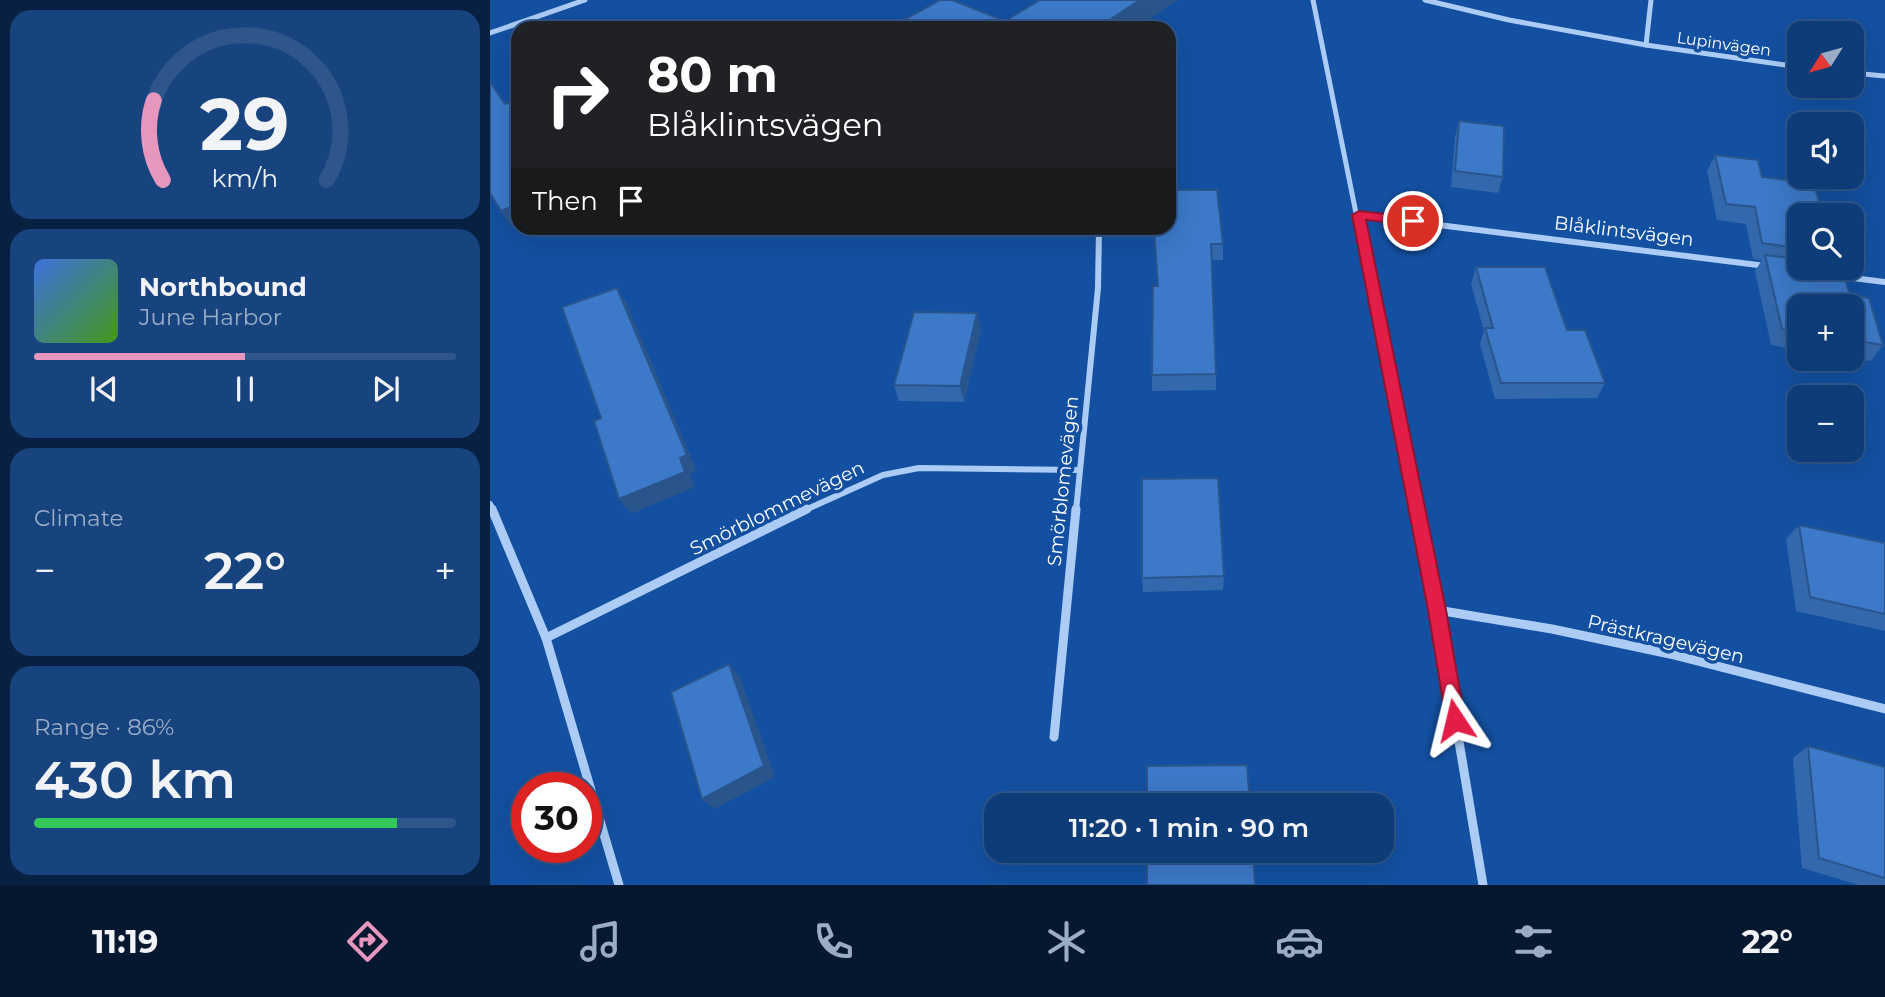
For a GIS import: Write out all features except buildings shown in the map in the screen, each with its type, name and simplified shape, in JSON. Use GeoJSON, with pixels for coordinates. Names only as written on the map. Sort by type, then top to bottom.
{"type":"FeatureCollection","features":[{"type":"Feature","properties":{"kind":"street"},"geometry":{"type":"LineString","coordinates":[[524,21],[584,0]]}},
{"type":"Feature","properties":{"kind":"street"},"geometry":{"type":"LineString","coordinates":[[1313,0],[1359,215],[1437,610],[1483,885]]}},
{"type":"Feature","properties":{"kind":"street","name":"Lupinvägen"},"geometry":{"type":"LineString","coordinates":[[1425,0],[1509,20],[1646,45],[1787,65]]}},
{"type":"Feature","properties":{"kind":"street"},"geometry":{"type":"LineString","coordinates":[[1646,45],[1651,0]]}},
{"type":"Feature","properties":{"kind":"street"},"geometry":{"type":"LineString","coordinates":[[490,33],[511,26]]}},
{"type":"Feature","properties":{"kind":"street"},"geometry":{"type":"LineString","coordinates":[[1864,74],[1885,76]]}},
{"type":"Feature","properties":{"kind":"street","name":"Blåklintsvägen"},"geometry":{"type":"LineString","coordinates":[[1359,215],[1779,268]]}},
{"type":"Feature","properties":{"kind":"street","name":"Smörblomevägen"},"geometry":{"type":"LineString","coordinates":[[1054,737],[1098,288],[1100,235]]}},
{"type":"Feature","properties":{"kind":"street"},"geometry":{"type":"LineString","coordinates":[[1864,279],[1885,282]]}},
{"type":"Feature","properties":{"kind":"street","name":"Smörblommevägen"},"geometry":{"type":"LineString","coordinates":[[546,638],[848,489],[883,475],[919,468],[1079,470]]}},
{"type":"Feature","properties":{"kind":"street"},"geometry":{"type":"LineString","coordinates":[[490,504],[546,638],[619,885]]}},
{"type":"Feature","properties":{"kind":"street","name":"Prästkragevägen"},"geometry":{"type":"LineString","coordinates":[[1437,610],[1552,629],[1670,654],[1885,709]]}},
{"type":"Feature","properties":{"kind":"route"},"geometry":{"type":"LineString","coordinates":[[1413,221],[1359,215],[1437,610],[1455,720]]}}]}
